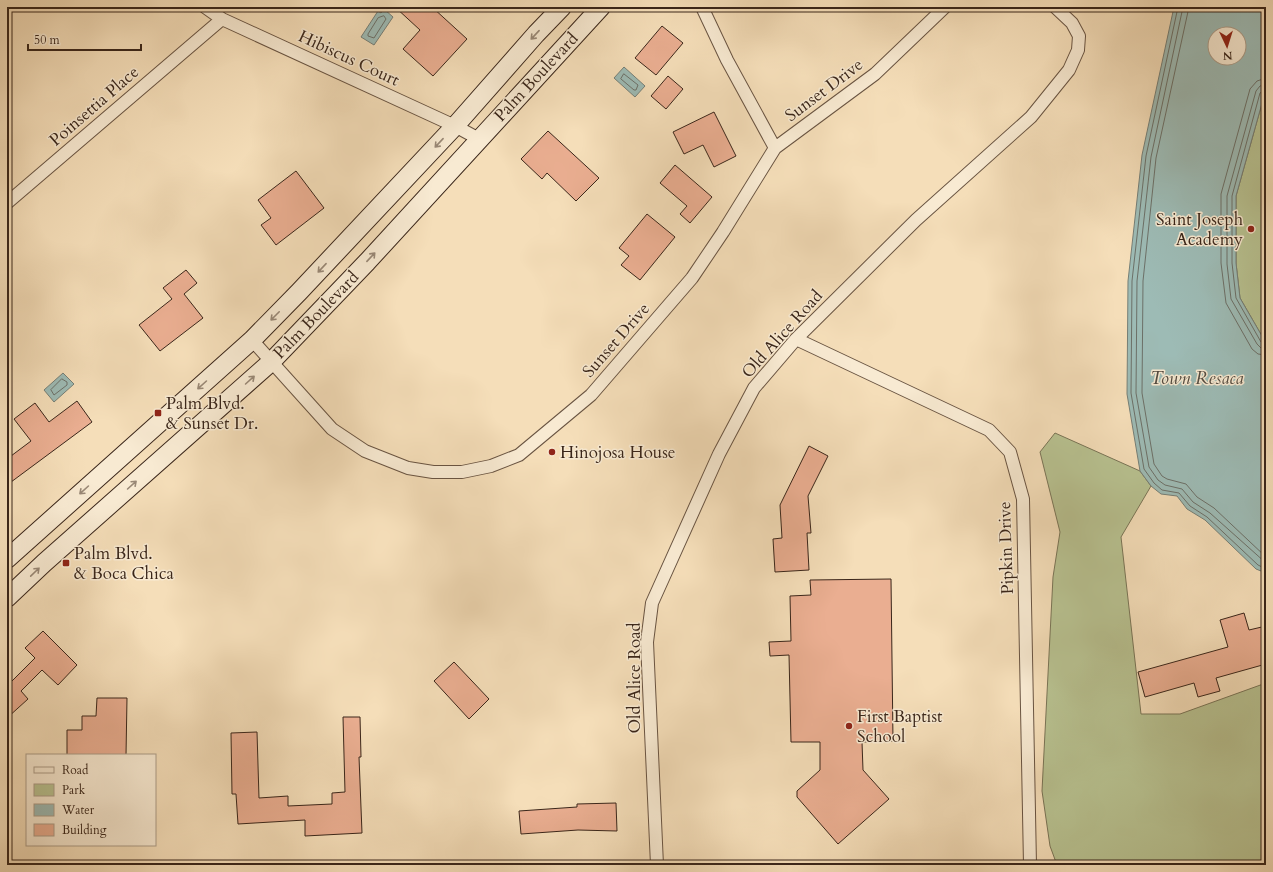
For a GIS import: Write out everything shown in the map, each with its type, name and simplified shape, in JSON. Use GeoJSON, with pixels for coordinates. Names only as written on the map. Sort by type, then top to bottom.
{"type":"FeatureCollection","features":[{"type":"Feature","properties":{"kind":"main road","name":"Palm Boulevard"},"geometry":{"type":"LineString","coordinates":[[7,559],[252,340],[455,126],[536,34],[562,7]]}},
{"type":"Feature","properties":{"kind":"main road","name":"Palm Boulevard"},"geometry":{"type":"LineString","coordinates":[[7,598],[44,563],[271,362],[367,262],[601,7]]}},
{"type":"Feature","properties":{"kind":"street","name":"Hibiscus Court"},"geometry":{"type":"LineString","coordinates":[[206,7],[222,19],[455,126],[479,139]]}},
{"type":"Feature","properties":{"kind":"street"},"geometry":{"type":"LineString","coordinates":[[702,7],[727,60],[775,148]]}},
{"type":"Feature","properties":{"kind":"street","name":"Sunset Drive"},"geometry":{"type":"LineString","coordinates":[[252,340],[332,429],[365,451],[408,468],[433,472],[462,472],[491,466],[519,455],[591,395],[692,278],[723,232],[775,148],[875,74],[945,7]]}},
{"type":"Feature","properties":{"kind":"street","name":"Old Alice Road"},"geometry":{"type":"LineString","coordinates":[[657,865],[647,642],[652,603],[719,454],[754,388],[796,339],[916,220],[1032,117],[1069,70],[1078,50],[1079,36],[1072,23],[1055,7]]}},
{"type":"Feature","properties":{"kind":"street","name":"Poinsettia Place"},"geometry":{"type":"LineString","coordinates":[[7,203],[222,19]]}},
{"type":"Feature","properties":{"kind":"street","name":"Pipkin Drive"},"geometry":{"type":"LineString","coordinates":[[796,339],[989,430],[1010,452],[1023,499],[1030,865]]}},
{"type":"Feature","properties":{"kind":"green space","name":"Saint Joseph Academy"},"geometry":{"type":"Polygon","coordinates":[[[1266,89],[1266,343],[1240,298],[1236,263],[1236,196],[1266,89]]]}},
{"type":"Feature","properties":{"kind":"green space"},"geometry":{"type":"Polygon","coordinates":[[[1055,433],[1140,471],[1151,486],[1121,537],[1141,714],[1180,714],[1266,683],[1266,865],[1057,865],[1050,846],[1042,791],[1053,577],[1060,532],[1040,452],[1055,433]]]}},
{"type":"Feature","properties":{"kind":"water","name":"Town Resaca"},"geometry":{"type":"Polygon","coordinates":[[[1174,7],[1266,7],[1266,89],[1236,196],[1236,263],[1240,298],[1266,343],[1266,573],[1256,569],[1205,520],[1187,509],[1177,496],[1161,494],[1151,486],[1140,471],[1127,394],[1128,281],[1142,155],[1174,7]]]}},
{"type":"Feature","properties":{"kind":"water"},"geometry":{"type":"Polygon","coordinates":[[[384,9],[393,17],[374,45],[361,37],[378,11],[381,13],[384,9]]]}},
{"type":"Feature","properties":{"kind":"water"},"geometry":{"type":"Polygon","coordinates":[[[624,67],[645,86],[635,97],[614,78],[624,67]]]}},
{"type":"Feature","properties":{"kind":"water"},"geometry":{"type":"Polygon","coordinates":[[[63,373],[74,384],[54,402],[44,390],[63,373]]]}},
{"type":"Feature","properties":{"kind":"building"},"geometry":{"type":"Polygon","coordinates":[[[395,7],[432,7],[467,39],[433,76],[403,49],[420,30],[395,7]]]}},
{"type":"Feature","properties":{"kind":"building"},"geometry":{"type":"Polygon","coordinates":[[[662,26],[683,43],[656,75],[635,58],[662,26]]]}},
{"type":"Feature","properties":{"kind":"building"},"geometry":{"type":"Polygon","coordinates":[[[668,76],[683,89],[666,109],[651,96],[668,76]]]}},
{"type":"Feature","properties":{"kind":"building"},"geometry":{"type":"Polygon","coordinates":[[[714,112],[736,156],[714,167],[703,145],[684,154],[673,132],[714,112]]]}},
{"type":"Feature","properties":{"kind":"building"},"geometry":{"type":"Polygon","coordinates":[[[548,131],[599,178],[576,201],[547,173],[542,179],[521,159],[548,131]]]}},
{"type":"Feature","properties":{"kind":"building"},"geometry":{"type":"Polygon","coordinates":[[[675,165],[712,197],[690,223],[680,214],[687,206],[660,183],[675,165]]]}},
{"type":"Feature","properties":{"kind":"building"},"geometry":{"type":"Polygon","coordinates":[[[296,171],[324,208],[276,245],[261,225],[271,218],[258,200],[296,171]]]}},
{"type":"Feature","properties":{"kind":"building"},"geometry":{"type":"Polygon","coordinates":[[[647,214],[675,237],[640,280],[621,265],[629,256],[619,248],[647,214]]]}},
{"type":"Feature","properties":{"kind":"building"},"geometry":{"type":"Polygon","coordinates":[[[186,270],[197,283],[184,294],[203,318],[160,351],[139,325],[172,299],[163,288],[186,270]]]}},
{"type":"Feature","properties":{"kind":"building"},"geometry":{"type":"Polygon","coordinates":[[[77,401],[92,422],[7,485],[7,459],[31,441],[14,419],[35,403],[49,422],[77,401]]]}},
{"type":"Feature","properties":{"kind":"building"},"geometry":{"type":"Polygon","coordinates":[[[809,446],[828,456],[808,496],[811,533],[807,533],[809,570],[775,572],[773,539],[782,538],[780,505],[809,446]]]}},
{"type":"Feature","properties":{"kind":"building"},"geometry":{"type":"Polygon","coordinates":[[[891,579],[893,741],[862,742],[863,770],[889,799],[838,844],[797,797],[797,791],[820,770],[820,742],[791,742],[789,655],[770,656],[769,642],[791,641],[790,596],[811,595],[810,580],[891,579]]]}},
{"type":"Feature","properties":{"kind":"building"},"geometry":{"type":"Polygon","coordinates":[[[1244,613],[1249,630],[1266,626],[1266,647],[1263,648],[1266,664],[1216,678],[1220,691],[1198,697],[1194,683],[1145,697],[1138,672],[1228,647],[1220,620],[1244,613]]]}},
{"type":"Feature","properties":{"kind":"building"},"geometry":{"type":"Polygon","coordinates":[[[43,631],[77,665],[58,685],[42,670],[21,691],[28,699],[7,718],[7,686],[35,658],[25,648],[43,631]]]}},
{"type":"Feature","properties":{"kind":"building"},"geometry":{"type":"Polygon","coordinates":[[[454,662],[489,699],[469,719],[434,681],[454,662]]]}},
{"type":"Feature","properties":{"kind":"building"},"geometry":{"type":"Polygon","coordinates":[[[97,698],[127,698],[126,754],[67,754],[67,730],[82,730],[82,716],[96,716],[97,698]]]}},
{"type":"Feature","properties":{"kind":"building"},"geometry":{"type":"Polygon","coordinates":[[[343,717],[360,717],[361,757],[359,757],[362,833],[305,836],[305,820],[238,824],[236,794],[232,794],[231,733],[257,732],[259,798],[288,796],[288,806],[332,804],[332,793],[345,792],[343,717]]]}},
{"type":"Feature","properties":{"kind":"building"},"geometry":{"type":"Polygon","coordinates":[[[616,803],[617,831],[578,830],[521,834],[519,811],[577,807],[577,804],[616,803]]]}},
{"type":"Feature","properties":{"kind":"place","name":"Saint Joseph Academy"},"geometry":{"type":"Point","coordinates":[1251,229]}},
{"type":"Feature","properties":{"kind":"place","name":"Palm Blvd. & Sunset Dr."},"geometry":{"type":"Point","coordinates":[158,413]}},
{"type":"Feature","properties":{"kind":"place","name":"Hinojosa House"},"geometry":{"type":"Point","coordinates":[552,452]}},
{"type":"Feature","properties":{"kind":"place","name":"Palm Blvd. & Boca Chica"},"geometry":{"type":"Point","coordinates":[66,563]}},
{"type":"Feature","properties":{"kind":"place","name":"First Baptist School"},"geometry":{"type":"Point","coordinates":[849,726]}}]}
